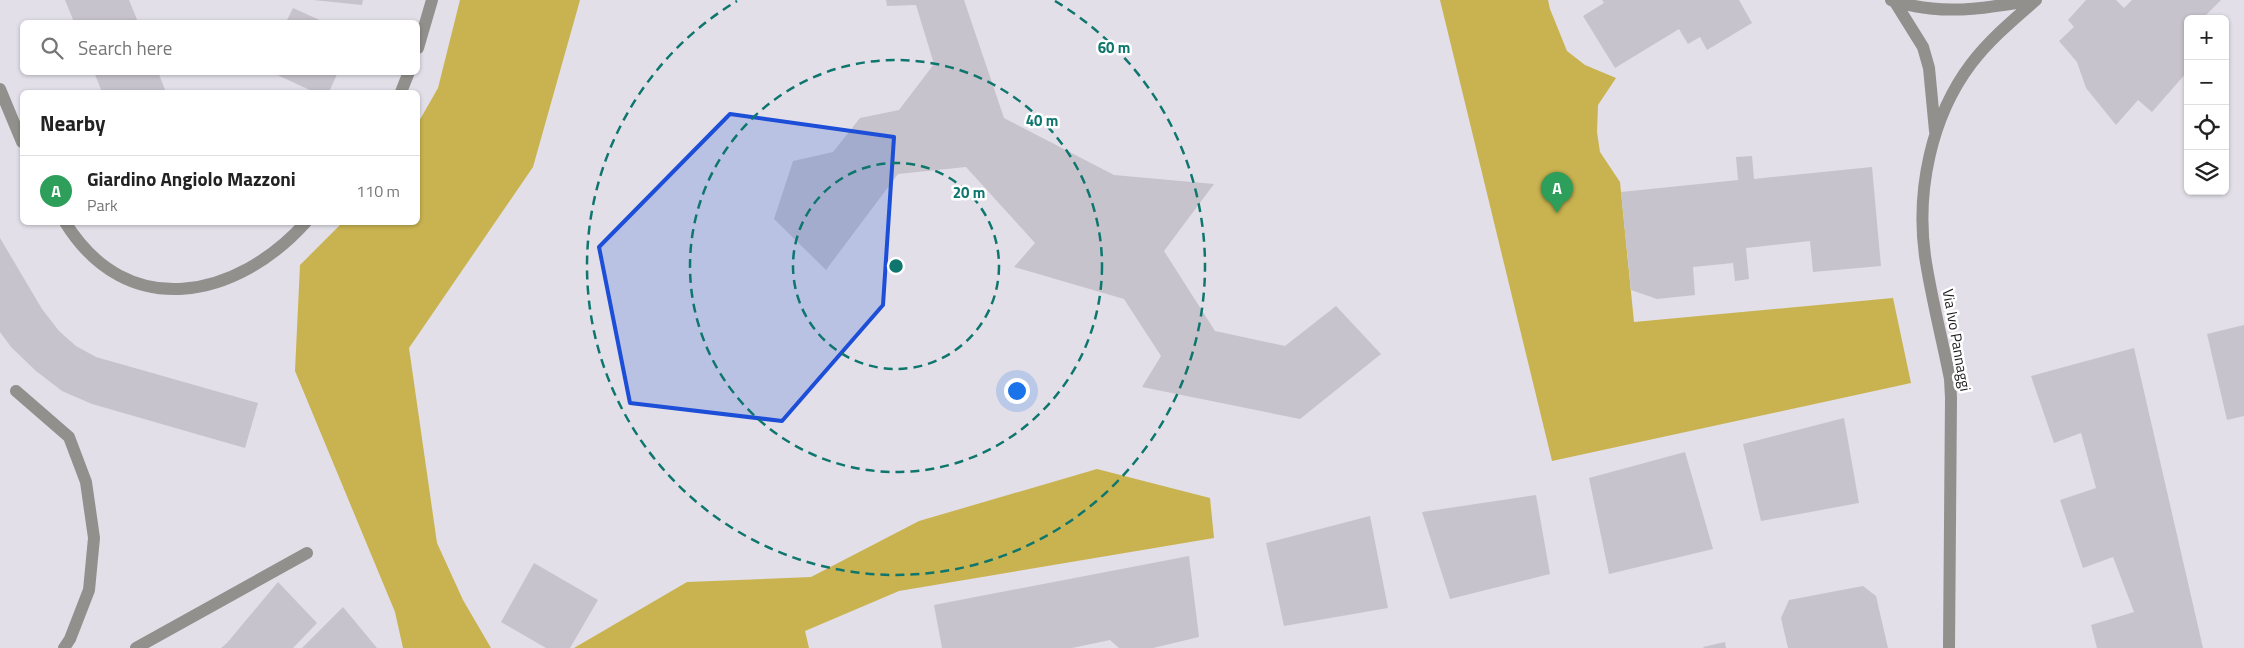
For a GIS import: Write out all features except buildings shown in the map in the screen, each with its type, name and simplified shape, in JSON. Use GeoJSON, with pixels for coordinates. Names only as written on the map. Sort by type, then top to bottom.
{"type":"FeatureCollection","features":[{"type":"Feature","properties":{"kind":"street"},"geometry":{"type":"LineString","coordinates":[[420,41],[432,0]]}},
{"type":"Feature","properties":{"kind":"street"},"geometry":{"type":"LineString","coordinates":[[1893,1],[1928,9],[1965,10],[2034,0]]}},
{"type":"Feature","properties":{"kind":"street","name":"Via Ivo Pannaggi"},"geometry":{"type":"LineString","coordinates":[[1949,648],[1950,379],[1925,254],[1926,175],[1936,136],[1953,94],[1970,65],[2034,0]]}},
{"type":"Feature","properties":{"kind":"street"},"geometry":{"type":"LineString","coordinates":[[1893,1],[1912,26],[1923,47],[1929,68],[1936,136]]}},
{"type":"Feature","properties":{"kind":"street"},"geometry":{"type":"LineString","coordinates":[[402,90],[408,75]]}},
{"type":"Feature","properties":{"kind":"street"},"geometry":{"type":"LineString","coordinates":[[0,89],[20,137]]}},
{"type":"Feature","properties":{"kind":"street"},"geometry":{"type":"LineString","coordinates":[[67,225],[92,255],[115,272],[140,284],[174,290],[215,284],[243,273],[268,258],[303,225]]}},
{"type":"Feature","properties":{"kind":"street"},"geometry":{"type":"LineString","coordinates":[[16,391],[69,437],[86,482],[94,538],[89,590],[70,639],[64,648]]}},
{"type":"Feature","properties":{"kind":"street"},"geometry":{"type":"LineString","coordinates":[[136,648],[307,553]]}},
{"type":"Feature","properties":{"kind":"highlighted area"},"geometry":{"type":"Polygon","coordinates":[[[730,114],[894,137],[883,305],[782,421],[630,403],[599,247],[730,114]]]}},
{"type":"Feature","properties":{"kind":"shaded area"},"geometry":{"type":"Polygon","coordinates":[[[460,0],[580,0],[533,167],[409,348],[437,543],[463,600],[491,648],[403,648],[395,612],[295,371],[300,265],[340,225],[420,225],[420,120],[438,88],[460,0]]]}},
{"type":"Feature","properties":{"kind":"shaded area"},"geometry":{"type":"Polygon","coordinates":[[[1440,0],[1548,0],[1567,51],[1585,65],[1616,78],[1598,105],[1597,132],[1600,152],[1620,182],[1634,322],[1893,298],[1911,383],[1552,461],[1440,0]]]}},
{"type":"Feature","properties":{"kind":"shaded area"},"geometry":{"type":"Polygon","coordinates":[[[1097,469],[1210,498],[1214,538],[899,591],[805,631],[809,648],[574,648],[687,582],[811,577],[919,521],[1097,469]]]}},
{"type":"Feature","properties":{"kind":"place","name":"Giardino Angiolo Mazzoni"},"geometry":{"type":"Point","coordinates":[1557,213]}}]}
